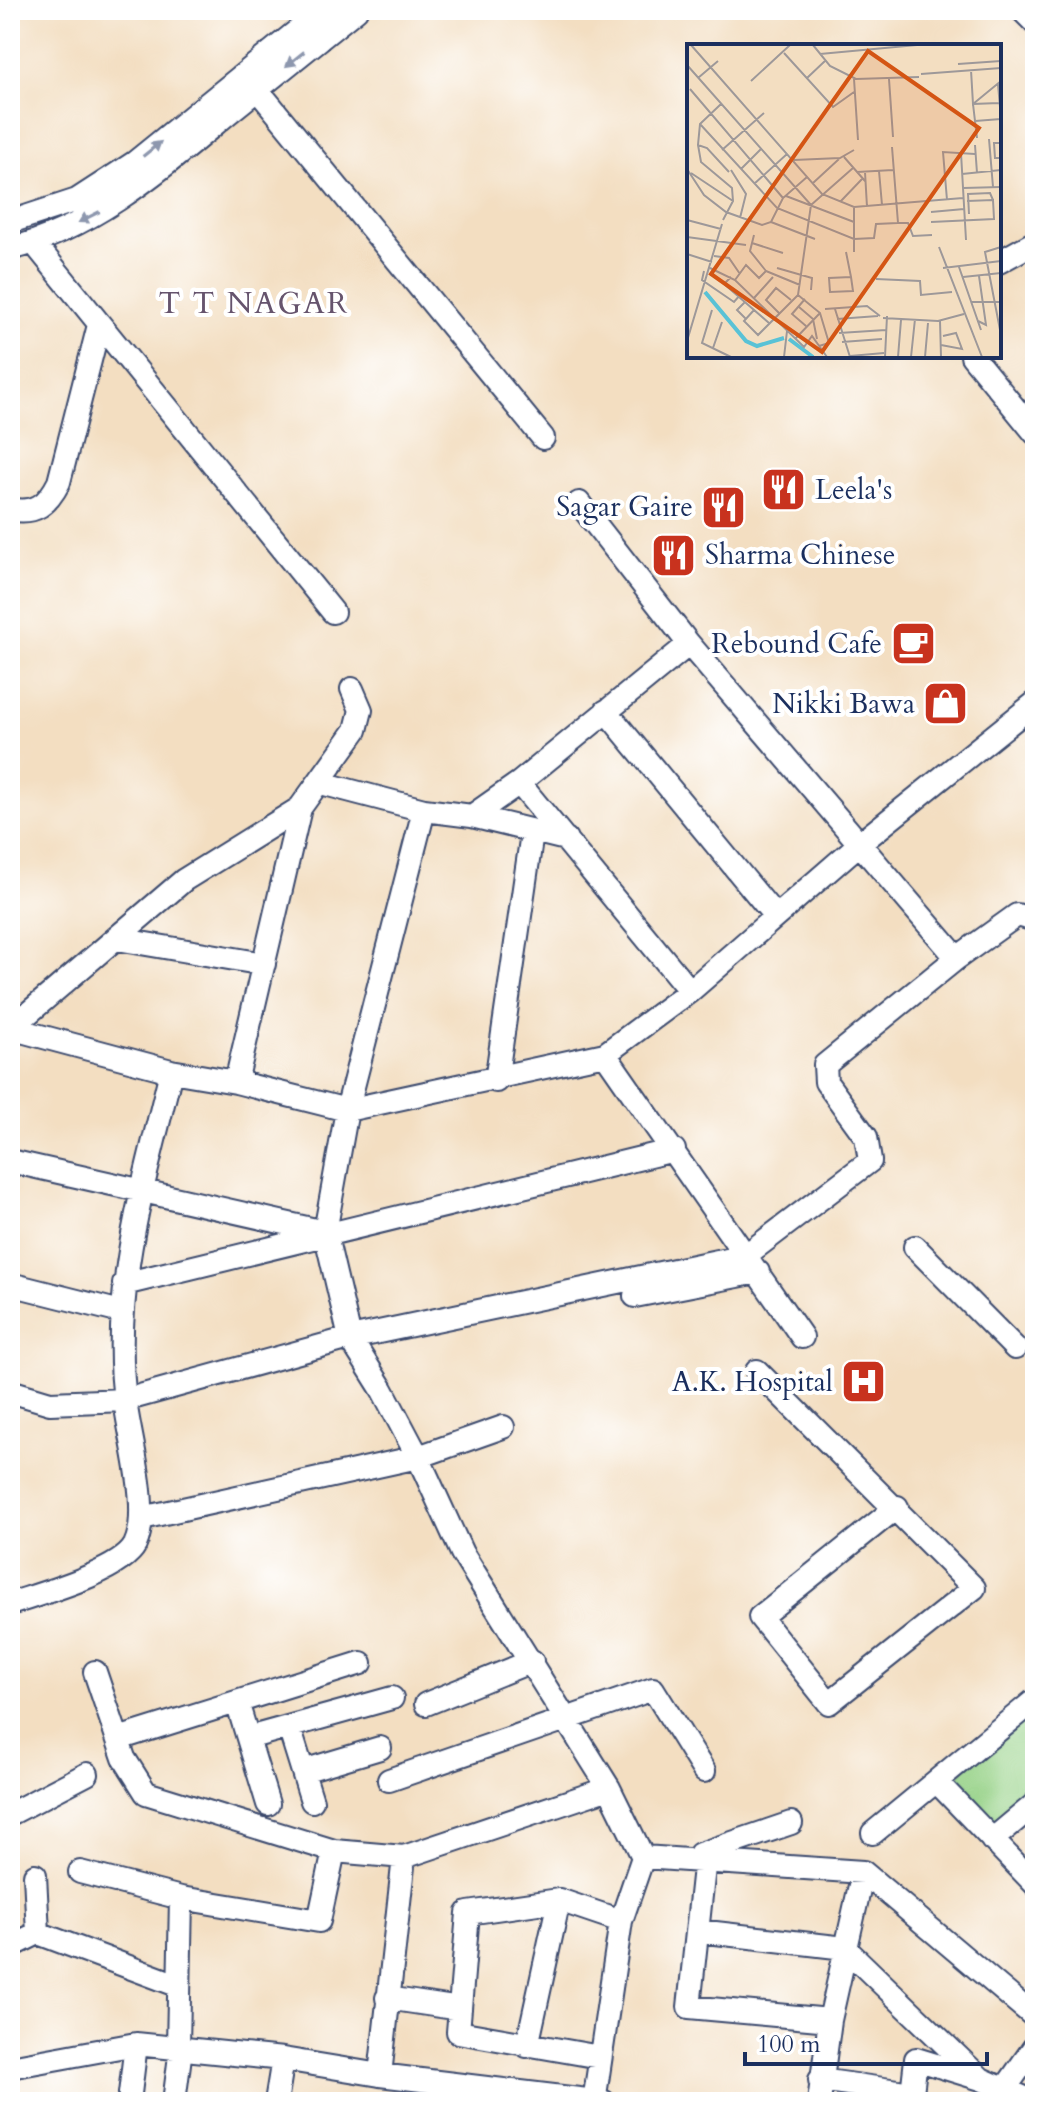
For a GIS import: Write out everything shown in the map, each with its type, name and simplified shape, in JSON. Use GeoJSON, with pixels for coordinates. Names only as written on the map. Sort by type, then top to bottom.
{"type":"FeatureCollection","features":[{"type":"Feature","properties":{"kind":"street"},"geometry":{"type":"LineString","coordinates":[[10,222],[77,200],[122,171],[323,10]]}},
{"type":"Feature","properties":{"kind":"street"},"geometry":{"type":"LineString","coordinates":[[10,249],[34,243],[103,210],[155,173],[356,10]]}},
{"type":"Feature","properties":{"kind":"street"},"geometry":{"type":"LineString","coordinates":[[1022,10],[1035,23]]}},
{"type":"Feature","properties":{"kind":"street"},"geometry":{"type":"LineString","coordinates":[[257,89],[543,438]]}},
{"type":"Feature","properties":{"kind":"street"},"geometry":{"type":"LineString","coordinates":[[1001,261],[1035,242]]}},
{"type":"Feature","properties":{"kind":"street"},"geometry":{"type":"LineString","coordinates":[[34,243],[333,612]]}},
{"type":"Feature","properties":{"kind":"street"},"geometry":{"type":"LineString","coordinates":[[10,509],[38,509],[59,482],[99,325]]}},
{"type":"Feature","properties":{"kind":"street"},"geometry":{"type":"LineString","coordinates":[[974,358],[1035,433]]}},
{"type":"Feature","properties":{"kind":"street"},"geometry":{"type":"LineString","coordinates":[[579,503],[689,644],[957,958]]}},
{"type":"Feature","properties":{"kind":"street"},"geometry":{"type":"LineString","coordinates":[[472,816],[519,783],[689,644]]}},
{"type":"Feature","properties":{"kind":"street"},"geometry":{"type":"LineString","coordinates":[[10,1028],[205,865],[300,808],[321,783],[356,730],[361,710],[352,689]]}},
{"type":"Feature","properties":{"kind":"street"},"geometry":{"type":"LineString","coordinates":[[10,1028],[171,1071],[236,1082],[347,1110],[496,1081],[605,1054],[690,991],[858,845],[1035,703]]}},
{"type":"Feature","properties":{"kind":"street"},"geometry":{"type":"LineString","coordinates":[[606,711],[775,916]]}},
{"type":"Feature","properties":{"kind":"street"},"geometry":{"type":"LineString","coordinates":[[321,783],[424,810],[472,816],[566,839]]}},
{"type":"Feature","properties":{"kind":"street"},"geometry":{"type":"LineString","coordinates":[[519,783],[690,991]]}},
{"type":"Feature","properties":{"kind":"street"},"geometry":{"type":"LineString","coordinates":[[236,1082],[300,808]]}},
{"type":"Feature","properties":{"kind":"street"},"geometry":{"type":"LineString","coordinates":[[10,2067],[136,2044],[283,2059],[380,2075],[597,2101],[600,2057],[621,1921],[643,1857],[609,1788],[462,1553],[418,1457],[382,1389],[350,1338],[325,1232],[347,1110],[424,810]]}},
{"type":"Feature","properties":{"kind":"street"},"geometry":{"type":"LineString","coordinates":[[496,1081],[532,833]]}},
{"type":"Feature","properties":{"kind":"street"},"geometry":{"type":"LineString","coordinates":[[635,1296],[752,1263],[870,1161],[866,1137],[826,1082],[825,1065],[957,958],[1017,915],[1035,920]]}},
{"type":"Feature","properties":{"kind":"street"},"geometry":{"type":"LineString","coordinates":[[117,939],[264,964]]}},
{"type":"Feature","properties":{"kind":"street"},"geometry":{"type":"LineString","coordinates":[[605,1054],[802,1337]]}},
{"type":"Feature","properties":{"kind":"street"},"geometry":{"type":"LineString","coordinates":[[10,1604],[102,1572],[134,1548],[142,1518],[125,1400],[121,1312],[142,1194],[171,1071]]}},
{"type":"Feature","properties":{"kind":"street"},"geometry":{"type":"LineString","coordinates":[[124,1284],[325,1232],[674,1150]]}},
{"type":"Feature","properties":{"kind":"street"},"geometry":{"type":"LineString","coordinates":[[10,1161],[142,1194],[325,1232]]}},
{"type":"Feature","properties":{"kind":"street"},"geometry":{"type":"LineString","coordinates":[[915,1247],[1015,1348]]}},
{"type":"Feature","properties":{"kind":"street"},"geometry":{"type":"LineString","coordinates":[[10,1391],[50,1403],[125,1400],[350,1338],[752,1263]]}},
{"type":"Feature","properties":{"kind":"street"},"geometry":{"type":"LineString","coordinates":[[10,1284],[121,1312]]}},
{"type":"Feature","properties":{"kind":"street"},"geometry":{"type":"LineString","coordinates":[[757,1371],[897,1507],[974,1588],[829,1703],[760,1617],[897,1507]]}},
{"type":"Feature","properties":{"kind":"street"},"geometry":{"type":"LineString","coordinates":[[142,1518],[418,1457],[503,1427]]}},
{"type":"Feature","properties":{"kind":"street"},"geometry":{"type":"LineString","coordinates":[[426,1704],[532,1661]]}},
{"type":"Feature","properties":{"kind":"street"},"geometry":{"type":"LineString","coordinates":[[118,1739],[361,1663]]}},
{"type":"Feature","properties":{"kind":"street"},"geometry":{"type":"LineString","coordinates":[[95,1672],[124,1758],[146,1793],[334,1851],[404,1857],[609,1788]]}},
{"type":"Feature","properties":{"kind":"street"},"geometry":{"type":"LineString","coordinates":[[389,1780],[653,1689],[704,1771]]}},
{"type":"Feature","properties":{"kind":"street"},"geometry":{"type":"LineString","coordinates":[[248,1738],[392,1698]]}},
{"type":"Feature","properties":{"kind":"street"},"geometry":{"type":"LineString","coordinates":[[873,1833],[1035,1700]]}},
{"type":"Feature","properties":{"kind":"street"},"geometry":{"type":"LineString","coordinates":[[237,1702],[268,1804]]}},
{"type":"Feature","properties":{"kind":"street"},"geometry":{"type":"LineString","coordinates":[[289,1727],[312,1801]]}},
{"type":"Feature","properties":{"kind":"street"},"geometry":{"type":"LineString","coordinates":[[303,1771],[380,1748]]}},
{"type":"Feature","properties":{"kind":"street"},"geometry":{"type":"LineString","coordinates":[[10,1814],[87,1774]]}},
{"type":"Feature","properties":{"kind":"street"},"geometry":{"type":"LineString","coordinates":[[937,1782],[1035,1884]]}},
{"type":"Feature","properties":{"kind":"street"},"geometry":{"type":"LineString","coordinates":[[992,1840],[1035,1804]]}},
{"type":"Feature","properties":{"kind":"street"},"geometry":{"type":"LineString","coordinates":[[696,1858],[791,1823]]}},
{"type":"Feature","properties":{"kind":"street"},"geometry":{"type":"LineString","coordinates":[[80,1872],[181,1898],[319,1921],[334,1851]]}},
{"type":"Feature","properties":{"kind":"street"},"geometry":{"type":"LineString","coordinates":[[380,2075],[404,1857]]}},
{"type":"Feature","properties":{"kind":"street"},"geometry":{"type":"LineString","coordinates":[[643,1857],[696,1858],[863,1872],[1035,2017]]}},
{"type":"Feature","properties":{"kind":"street"},"geometry":{"type":"LineString","coordinates":[[696,1858],[698,1931],[689,2007],[830,2020]]}},
{"type":"Feature","properties":{"kind":"street"},"geometry":{"type":"LineString","coordinates":[[863,1872],[830,2020],[820,2091],[912,2097],[916,2059],[981,2079],[1034,2102]]}},
{"type":"Feature","properties":{"kind":"street"},"geometry":{"type":"LineString","coordinates":[[35,1875],[38,1933]]}},
{"type":"Feature","properties":{"kind":"street"},"geometry":{"type":"LineString","coordinates":[[174,2102],[179,2048],[177,1985],[181,1898]]}},
{"type":"Feature","properties":{"kind":"street"},"geometry":{"type":"LineString","coordinates":[[600,2057],[458,2032],[468,1913],[559,1900],[621,1921]]}},
{"type":"Feature","properties":{"kind":"street"},"geometry":{"type":"LineString","coordinates":[[527,2046],[559,1900]]}},
{"type":"Feature","properties":{"kind":"street"},"geometry":{"type":"LineString","coordinates":[[698,1931],[845,1948],[981,2079]]}},
{"type":"Feature","properties":{"kind":"street"},"geometry":{"type":"LineString","coordinates":[[10,1947],[38,1933],[177,1985]]}},
{"type":"Feature","properties":{"kind":"street"},"geometry":{"type":"LineString","coordinates":[[387,1998],[460,2009]]}},
{"type":"Feature","properties":{"kind":"street"},"geometry":{"type":"LineString","coordinates":[[129,2102],[136,2044]]}},
{"type":"Feature","properties":{"kind":"street"},"geometry":{"type":"LineString","coordinates":[[1004,2090],[1035,2046]]}},
{"type":"Feature","properties":{"kind":"street"},"geometry":{"type":"LineString","coordinates":[[276,2102],[283,2059]]}},
{"type":"Feature","properties":{"kind":"green space"},"geometry":{"type":"Polygon","coordinates":[[[1035,1709],[1035,1793],[991,1828],[954,1783],[964,1768],[1035,1709]]]}},
{"type":"Feature","properties":{"kind":"place","name":"Leela's"},"geometry":{"type":"Point","coordinates":[784,490]}},
{"type":"Feature","properties":{"kind":"place","name":"Sagar Gaire"},"geometry":{"type":"Point","coordinates":[724,507]}},
{"type":"Feature","properties":{"kind":"place","name":"Sharma Chinese"},"geometry":{"type":"Point","coordinates":[674,555]}},
{"type":"Feature","properties":{"kind":"place","name":"Rebound Cafe"},"geometry":{"type":"Point","coordinates":[913,644]}},
{"type":"Feature","properties":{"kind":"place","name":"Nikki Bawa"},"geometry":{"type":"Point","coordinates":[946,704]}},
{"type":"Feature","properties":{"kind":"place","name":"A.K. Hospital"},"geometry":{"type":"Point","coordinates":[864,1382]}},
{"type":"Feature","properties":{"kind":"district","name":"T T NAGAR"},"geometry":{"type":"Point","coordinates":[254,303]}}]}
